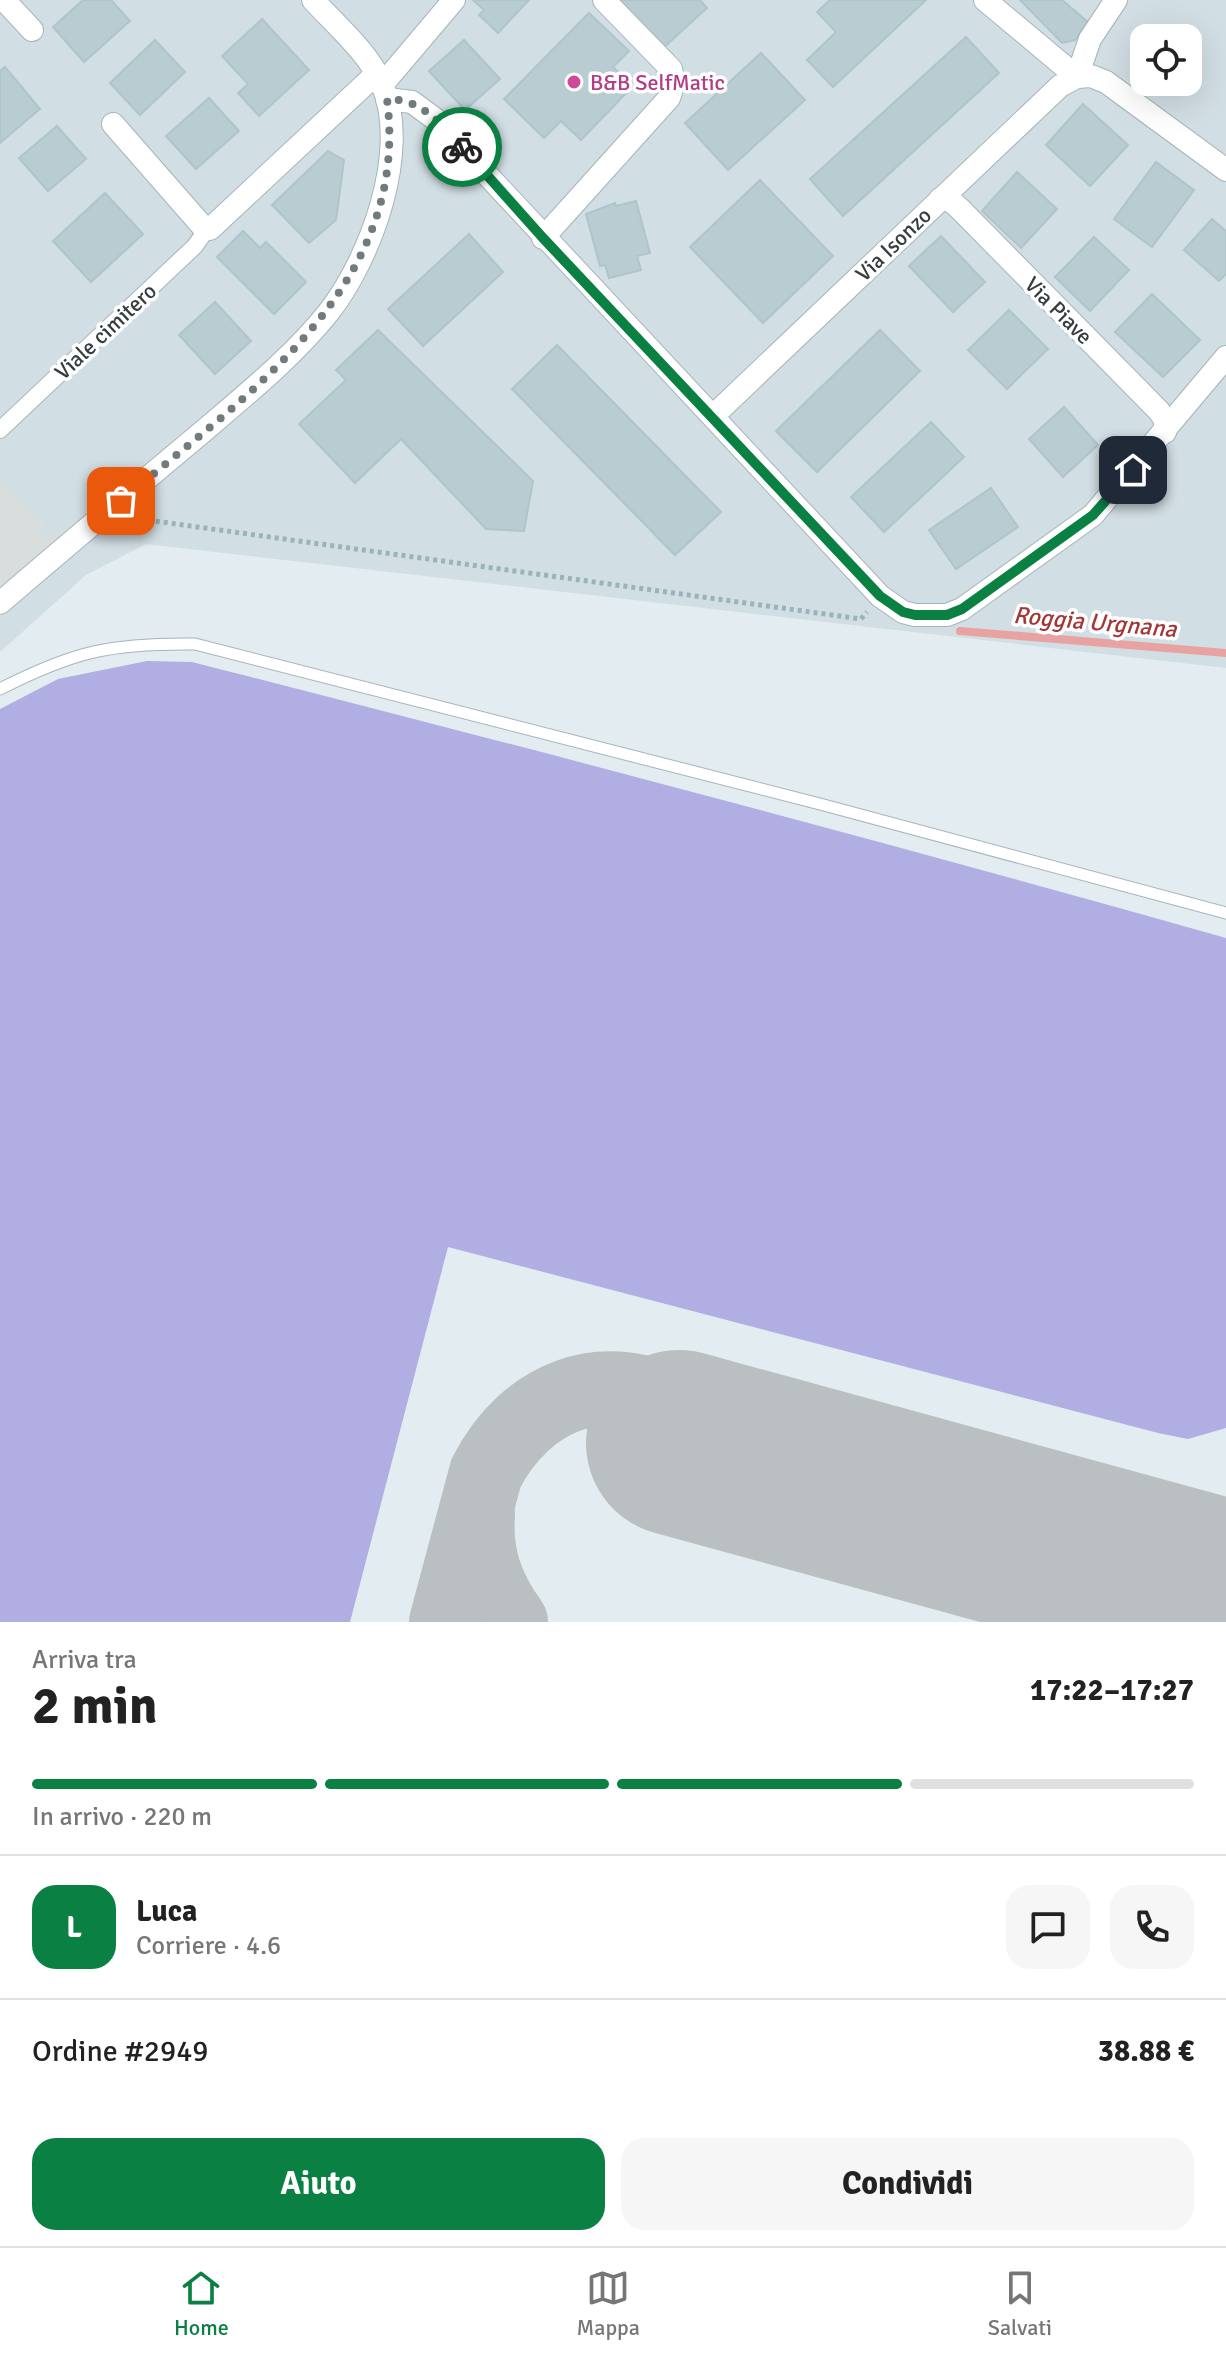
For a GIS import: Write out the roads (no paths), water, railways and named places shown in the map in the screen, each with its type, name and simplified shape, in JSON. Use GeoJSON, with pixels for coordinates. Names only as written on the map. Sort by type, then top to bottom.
{"type":"FeatureCollection","features":[{"type":"Feature","properties":{"kind":"street"},"geometry":{"type":"LineString","coordinates":[[4,0],[32,30]]}},
{"type":"Feature","properties":{"kind":"street"},"geometry":{"type":"LineString","coordinates":[[313,0],[382,86],[435,119],[880,596],[903,612],[947,615],[962,609],[1093,515],[1226,357]]}},
{"type":"Feature","properties":{"kind":"street"},"geometry":{"type":"LineString","coordinates":[[113,124],[207,229],[213,228],[382,86],[454,0]]}},
{"type":"Feature","properties":{"kind":"street"},"geometry":{"type":"LineString","coordinates":[[543,238],[669,98],[673,89],[671,69],[604,0]]}},
{"type":"Feature","properties":{"kind":"street"},"geometry":{"type":"LineString","coordinates":[[985,0],[1077,77],[1091,76],[1106,82],[1226,170]]}},
{"type":"Feature","properties":{"kind":"street"},"geometry":{"type":"LineString","coordinates":[[1077,77],[1090,39],[1116,0]]}},
{"type":"Feature","properties":{"kind":"street","name":"Via Isonzo"},"geometry":{"type":"LineString","coordinates":[[713,416],[1060,86],[1077,77]]}},
{"type":"Feature","properties":{"kind":"street"},"geometry":{"type":"LineString","coordinates":[[0,603],[234,405],[328,313],[361,261],[373,233],[389,160],[382,86]]}},
{"type":"Feature","properties":{"kind":"street","name":"Via Piave"},"geometry":{"type":"LineString","coordinates":[[940,199],[951,201],[960,209],[1159,411],[1165,432]]}},
{"type":"Feature","properties":{"kind":"street","name":"Viale cimitero"},"geometry":{"type":"LineString","coordinates":[[0,430],[195,246],[207,229]]}},
{"type":"Feature","properties":{"kind":"lane"},"geometry":{"type":"LineString","coordinates":[[0,689],[65,658],[117,645],[195,644],[820,804],[1226,913]]}},
{"type":"Feature","properties":{"kind":"waterway","name":"Roggia Urgnana"},"geometry":{"type":"LineString","coordinates":[[960,631],[1226,653]]}},
{"type":"Feature","properties":{"kind":"place","name":"B&B SelfMatic"},"geometry":{"type":"Point","coordinates":[574,82]}}]}
